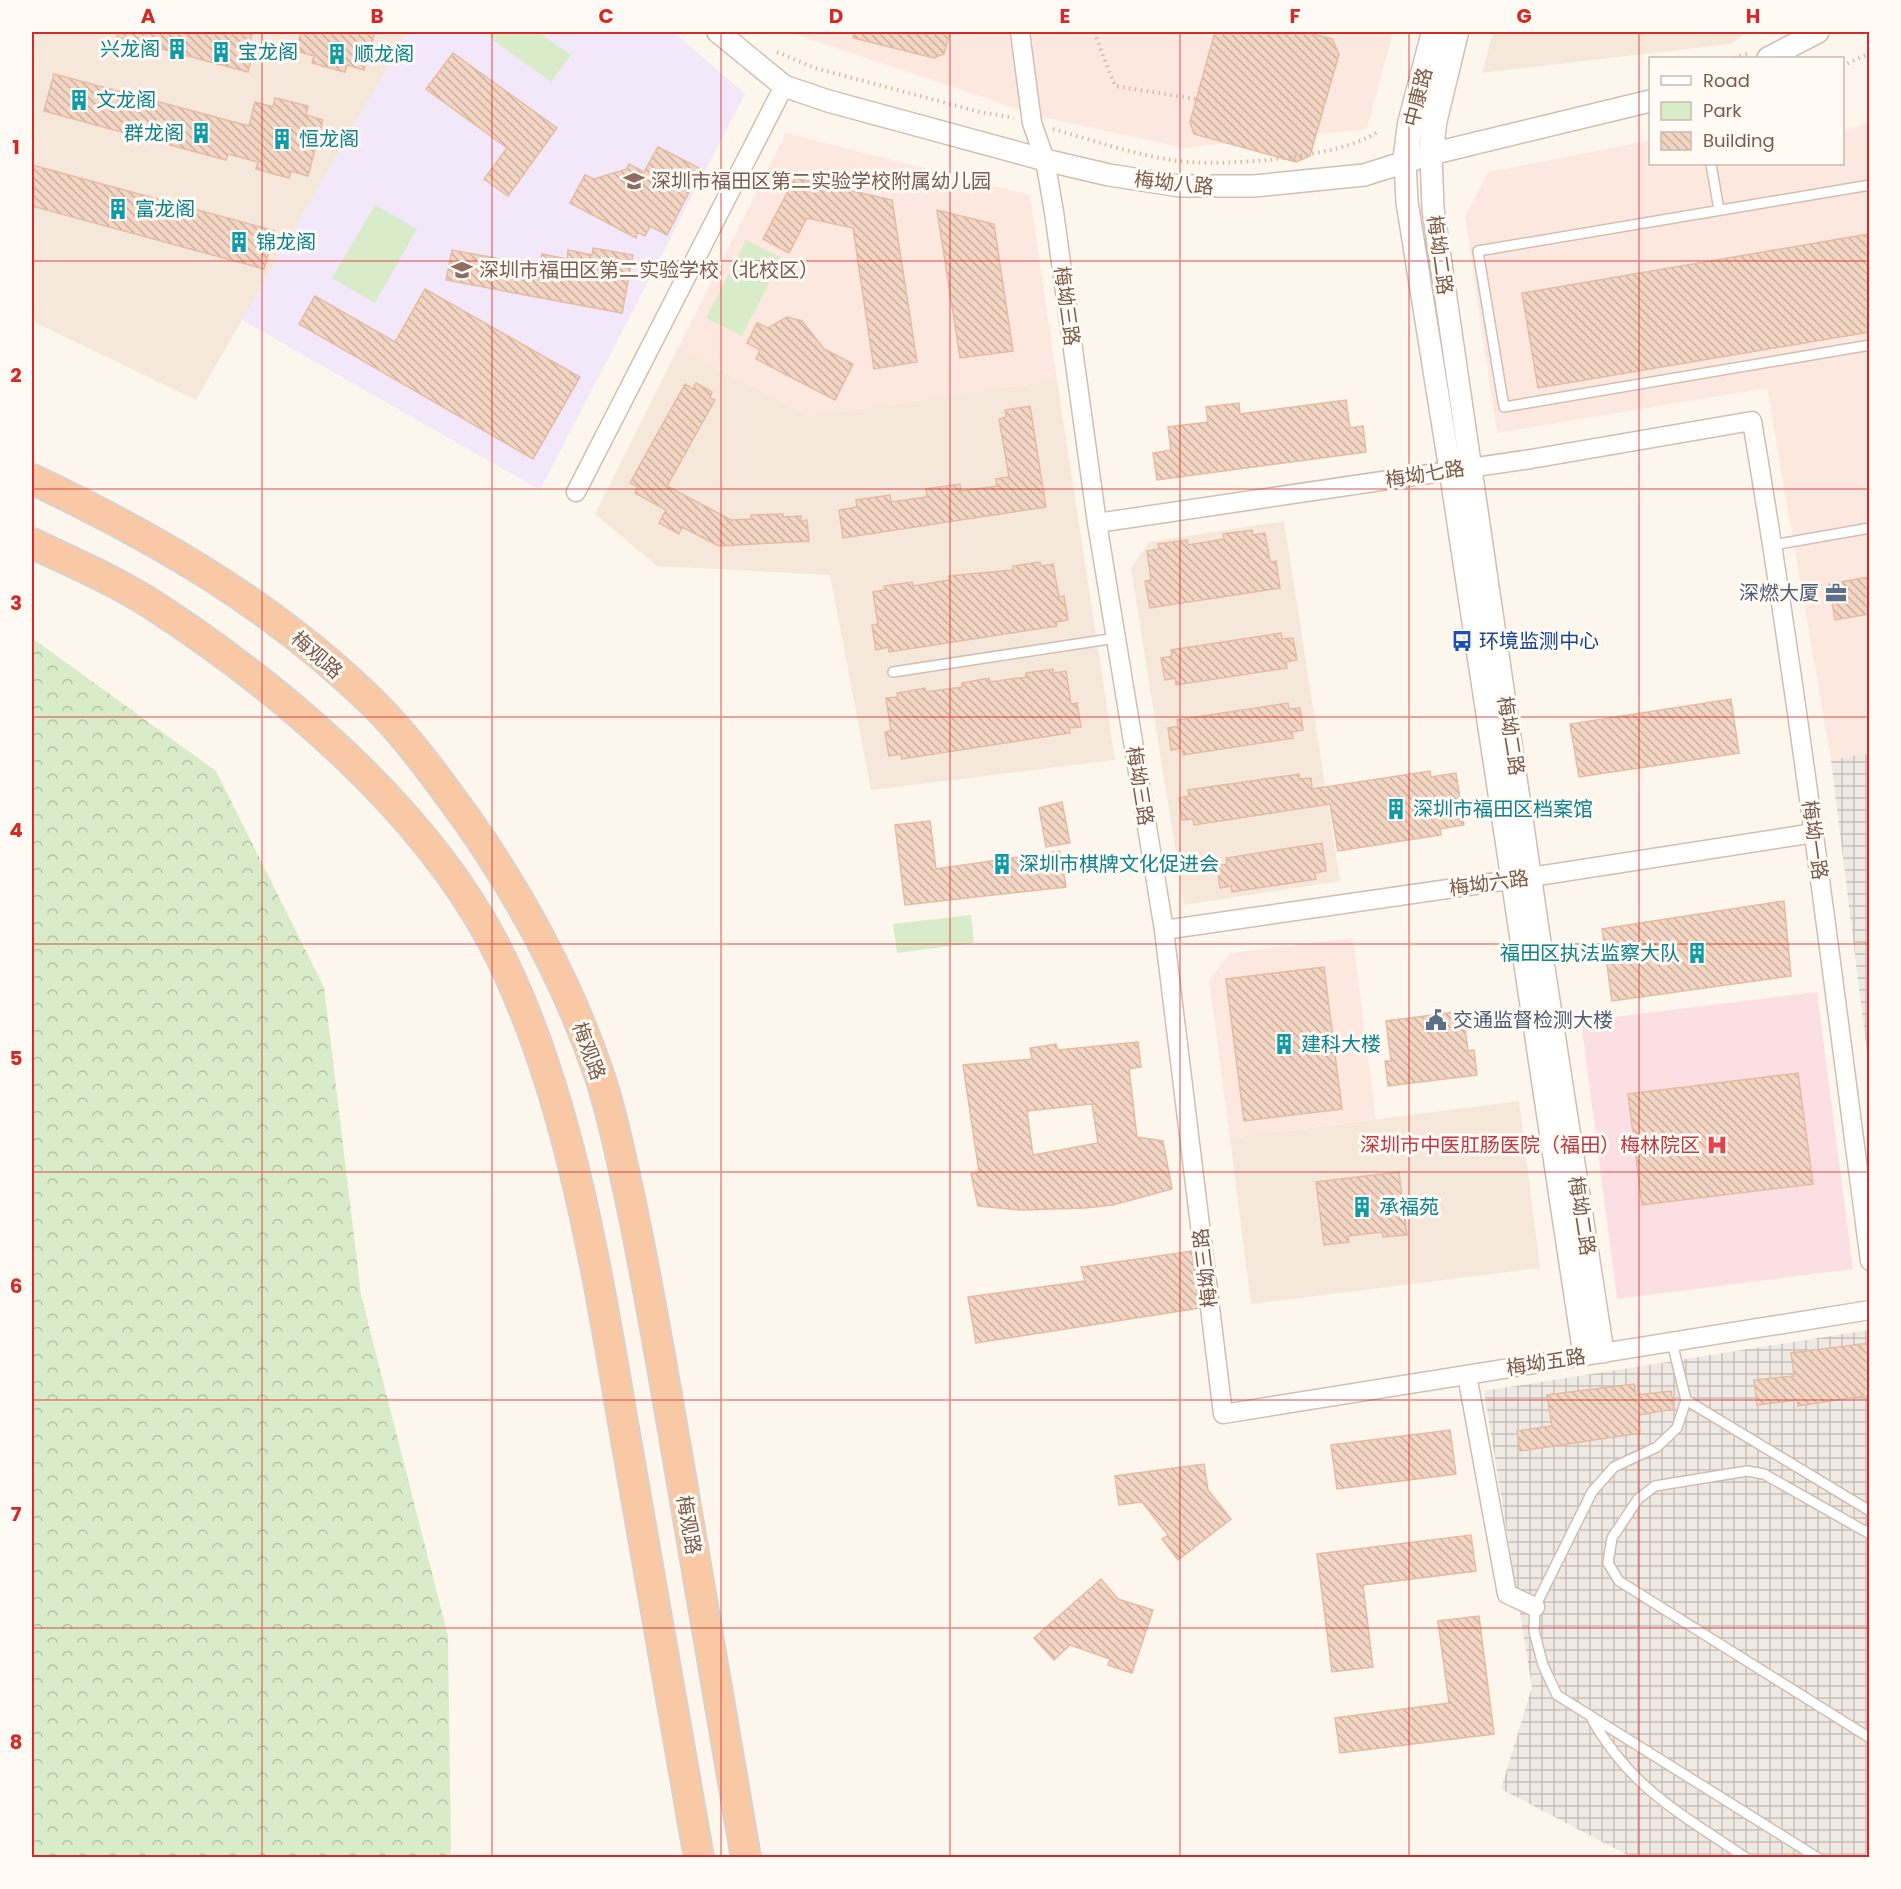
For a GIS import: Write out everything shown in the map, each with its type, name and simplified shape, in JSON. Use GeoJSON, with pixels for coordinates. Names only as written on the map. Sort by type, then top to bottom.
{"type":"FeatureCollection","features":[{"type":"Feature","properties":{"kind":"highway","name":"梅观路"},"geometry":{"type":"LineString","coordinates":[[32,479],[114,518],[231,586],[300,639],[376,706],[435,776],[502,870],[537,929],[571,1003],[600,1079],[622,1160],[647,1280],[746,1857]]}},
{"type":"Feature","properties":{"kind":"highway"},"geometry":{"type":"LineString","coordinates":[[33,544],[147,601],[245,670],[326,739],[398,808],[449,872],[493,942],[530,1026],[558,1114],[584,1213],[606,1323],[699,1857]]}},
{"type":"Feature","properties":{"kind":"main road","name":"中康路"},"geometry":{"type":"LineString","coordinates":[[1405,162],[1410,124],[1434,32]]}},
{"type":"Feature","properties":{"kind":"main road","name":"中康路"},"geometry":{"type":"LineString","coordinates":[[1431,154],[1434,123],[1456,32]]}},
{"type":"Feature","properties":{"kind":"street","name":"梅坳八路"},"geometry":{"type":"LineString","coordinates":[[718,32],[784,86],[828,101],[1045,160],[1109,175],[1180,186],[1223,188],[1349,177],[1431,154],[1649,101]]}},
{"type":"Feature","properties":{"kind":"street","name":"梅坳三路"},"geometry":{"type":"LineString","coordinates":[[1020,32],[1032,123],[1045,160],[1097,523],[1164,930],[1223,1414]]}},
{"type":"Feature","properties":{"kind":"street"},"geometry":{"type":"LineString","coordinates":[[1770,57],[1818,32]]}},
{"type":"Feature","properties":{"kind":"street"},"geometry":{"type":"LineString","coordinates":[[576,492],[784,86]]}},
{"type":"Feature","properties":{"kind":"street","name":"梅坳二路"},"geometry":{"type":"LineString","coordinates":[[1431,154],[1433,208],[1461,469],[1593,1354]]}},
{"type":"Feature","properties":{"kind":"street","name":"梅坳二路"},"geometry":{"type":"LineString","coordinates":[[1405,162],[1407,202],[1461,469]]}},
{"type":"Feature","properties":{"kind":"street","name":"梅坳七路"},"geometry":{"type":"LineString","coordinates":[[1097,523],[1461,469],[1752,421]]}},
{"type":"Feature","properties":{"kind":"street","name":"梅坳一路"},"geometry":{"type":"LineString","coordinates":[[1752,421],[1773,545],[1814,833],[1869,1261]]}},
{"type":"Feature","properties":{"kind":"street","name":"梅坳六路"},"geometry":{"type":"LineString","coordinates":[[1164,930],[1521,879],[1814,833]]}},
{"type":"Feature","properties":{"kind":"street","name":"梅坳五路"},"geometry":{"type":"LineString","coordinates":[[1223,1414],[1869,1310]]}},
{"type":"Feature","properties":{"kind":"street"},"geometry":{"type":"LineString","coordinates":[[1467,1375],[1507,1594],[1535,1607]]}},
{"type":"Feature","properties":{"kind":"lane"},"geometry":{"type":"LineString","coordinates":[[1711,165],[1719,210]]}},
{"type":"Feature","properties":{"kind":"lane"},"geometry":{"type":"LineString","coordinates":[[1869,185],[1478,251],[1504,407],[1869,345]]}},
{"type":"Feature","properties":{"kind":"lane"},"geometry":{"type":"LineString","coordinates":[[1773,545],[1869,528]]}},
{"type":"Feature","properties":{"kind":"lane"},"geometry":{"type":"LineString","coordinates":[[893,672],[1116,638]]}},
{"type":"Feature","properties":{"kind":"lane"},"geometry":{"type":"LineString","coordinates":[[1672,1342],[1686,1400],[1677,1428],[1657,1447],[1614,1467],[1592,1492],[1535,1607],[1534,1631],[1543,1665],[1557,1695],[1818,1857]]}},
{"type":"Feature","properties":{"kind":"lane"},"geometry":{"type":"LineString","coordinates":[[1686,1400],[1869,1511]]}},
{"type":"Feature","properties":{"kind":"lane"},"geometry":{"type":"LineString","coordinates":[[1869,1534],[1764,1474],[1747,1471],[1655,1486],[1638,1499],[1612,1538],[1608,1563],[1619,1581],[1869,1738]]}},
{"type":"Feature","properties":{"kind":"lane"},"geometry":{"type":"LineString","coordinates":[[1591,1717],[1609,1749],[1631,1775],[1662,1801],[1746,1857]]}},
{"type":"Feature","properties":{"kind":"path"},"geometry":{"type":"LineString","coordinates":[[1094,32],[1115,86],[1196,99]]}},
{"type":"Feature","properties":{"kind":"path"},"geometry":{"type":"LineString","coordinates":[[771,49],[815,68],[980,112],[1011,117]]}},
{"type":"Feature","properties":{"kind":"path"},"geometry":{"type":"LineString","coordinates":[[1844,65],[1869,53]]}},
{"type":"Feature","properties":{"kind":"path"},"geometry":{"type":"LineString","coordinates":[[1055,129],[1153,157],[1209,163],[1318,153],[1360,142],[1377,132]]}},
{"type":"Feature","properties":{"kind":"shaded area"},"geometry":{"type":"Polygon","coordinates":[[[32,32],[408,32],[196,400],[32,321],[32,32]]]}},
{"type":"Feature","properties":{"kind":"shaded area","name":"深圳市福田区第二实验学校（北校区）"},"geometry":{"type":"Polygon","coordinates":[[[408,32],[674,32],[745,94],[540,490],[242,320],[408,32]]]}},
{"type":"Feature","properties":{"kind":"shaded area"},"geometry":{"type":"Polygon","coordinates":[[[789,32],[1393,32],[1367,129],[1183,148],[1038,116],[789,32]]]}},
{"type":"Feature","properties":{"kind":"shaded area"},"geometry":{"type":"Polygon","coordinates":[[[1493,32],[1748,32],[1730,44],[1482,73],[1493,32]]]}},
{"type":"Feature","properties":{"kind":"shaded area","name":"深燃大厦"},"geometry":{"type":"Polygon","coordinates":[[[1869,122],[1869,753],[1831,760],[1767,388],[1497,433],[1465,216],[1488,172],[1649,140],[1649,165],[1844,165],[1844,131],[1869,122]]]}},
{"type":"Feature","properties":{"kind":"shaded area"},"geometry":{"type":"Polygon","coordinates":[[[786,133],[1030,195],[1057,380],[810,416],[678,348],[786,133]]]}},
{"type":"Feature","properties":{"kind":"shaded area"},"geometry":{"type":"Polygon","coordinates":[[[678,348],[810,416],[1057,380],[1115,760],[871,790],[830,575],[657,566],[595,514],[678,348]]]}},
{"type":"Feature","properties":{"kind":"shaded area"},"geometry":{"type":"Polygon","coordinates":[[[1284,521],[1340,881],[1184,905],[1131,568],[1149,542],[1284,521]]]}},
{"type":"Feature","properties":{"kind":"shaded area"},"geometry":{"type":"Polygon","coordinates":[[[1870,753],[1869,1069],[1831,760],[1870,753]]]}},
{"type":"Feature","properties":{"kind":"shaded area","name":"建科大楼"},"geometry":{"type":"Polygon","coordinates":[[[1353,938],[1376,1119],[1230,1138],[1209,980],[1230,953],[1353,938]]]}},
{"type":"Feature","properties":{"kind":"shaded area","name":"深圳市中医肛肠医院（福田）梅林院区"},"geometry":{"type":"Polygon","coordinates":[[[1817,992],[1853,1269],[1617,1299],[1581,1021],[1817,992]]]}},
{"type":"Feature","properties":{"kind":"shaded area","name":"承福苑"},"geometry":{"type":"Polygon","coordinates":[[[1519,1101],[1540,1268],[1251,1304],[1230,1138],[1519,1101]]]}},
{"type":"Feature","properties":{"kind":"shaded area"},"geometry":{"type":"Polygon","coordinates":[[[1869,1330],[1869,1857],[1631,1857],[1501,1789],[1532,1687],[1484,1391],[1869,1330]]]}},
{"type":"Feature","properties":{"kind":"green space"},"geometry":{"type":"Polygon","coordinates":[[[493,32],[538,32],[571,55],[551,82],[489,37],[493,32]]]}},
{"type":"Feature","properties":{"kind":"green space"},"geometry":{"type":"Polygon","coordinates":[[[375,205],[417,229],[375,303],[332,278],[375,205]]]}},
{"type":"Feature","properties":{"kind":"green space"},"geometry":{"type":"Polygon","coordinates":[[[746,240],[782,258],[742,336],[706,318],[746,240]]]}},
{"type":"Feature","properties":{"kind":"green space"},"geometry":{"type":"Polygon","coordinates":[[[32,638],[216,771],[324,987],[361,1295],[448,1636],[451,1857],[32,1857],[32,638]]]}},
{"type":"Feature","properties":{"kind":"green space"},"geometry":{"type":"Polygon","coordinates":[[[971,915],[974,943],[897,953],[893,924],[971,915]]]}},
{"type":"Feature","properties":{"kind":"building"},"geometry":{"type":"Polygon","coordinates":[[[118,32],[239,32],[252,35],[247,51],[253,53],[248,72],[117,37],[118,32]]]}},
{"type":"Feature","properties":{"kind":"building","name":"顺龙阁"},"geometry":{"type":"Polygon","coordinates":[[[301,32],[375,32],[364,70],[347,65],[345,72],[312,63],[314,56],[296,51],[301,32]]]}},
{"type":"Feature","properties":{"kind":"building"},"geometry":{"type":"Polygon","coordinates":[[[854,32],[950,32],[944,54],[934,58],[853,38],[854,32]]]}},
{"type":"Feature","properties":{"kind":"building"},"geometry":{"type":"Polygon","coordinates":[[[1215,32],[1305,32],[1332,39],[1339,54],[1310,156],[1296,162],[1194,134],[1190,122],[1215,32]]]}},
{"type":"Feature","properties":{"kind":"building"},"geometry":{"type":"Polygon","coordinates":[[[453,53],[557,128],[508,196],[484,179],[507,148],[426,89],[453,53]]]}},
{"type":"Feature","properties":{"kind":"building"},"geometry":{"type":"Polygon","coordinates":[[[54,74],[249,126],[255,102],[273,107],[275,98],[308,106],[306,115],[323,120],[308,176],[291,171],[289,178],[256,169],[258,162],[228,154],[226,160],[44,111],[54,74]]]}},
{"type":"Feature","properties":{"kind":"building","name":"深圳市福田区第二实验学校附属幼儿园"},"geometry":{"type":"Polygon","coordinates":[[[658,147],[701,169],[667,235],[650,226],[645,236],[637,232],[636,238],[570,203],[585,175],[594,179],[627,169],[629,164],[644,172],[658,147]]]}},
{"type":"Feature","properties":{"kind":"building"},"geometry":{"type":"Polygon","coordinates":[[[32,165],[275,231],[264,269],[32,206],[32,165]]]}},
{"type":"Feature","properties":{"kind":"building"},"geometry":{"type":"Polygon","coordinates":[[[795,178],[892,200],[917,362],[874,369],[853,228],[807,218],[789,253],[763,239],[795,178]]]}},
{"type":"Feature","properties":{"kind":"building"},"geometry":{"type":"Polygon","coordinates":[[[937,210],[994,224],[1013,351],[960,358],[937,210]]]}},
{"type":"Feature","properties":{"kind":"building"},"geometry":{"type":"Polygon","coordinates":[[[1869,234],[1869,332],[1538,388],[1522,293],[1869,234]]]}},
{"type":"Feature","properties":{"kind":"building"},"geometry":{"type":"Polygon","coordinates":[[[593,248],[633,255],[622,313],[446,280],[452,250],[539,266],[542,254],[567,259],[568,250],[592,255],[593,248]]]}},
{"type":"Feature","properties":{"kind":"building"},"geometry":{"type":"Polygon","coordinates":[[[425,289],[580,377],[533,459],[299,324],[315,296],[395,342],[425,289]]]}},
{"type":"Feature","properties":{"kind":"building"},"geometry":{"type":"Polygon","coordinates":[[[787,317],[802,321],[824,349],[853,364],[835,400],[756,359],[760,350],[747,343],[757,323],[768,328],[787,317]]]}},
{"type":"Feature","properties":{"kind":"building"},"geometry":{"type":"Polygon","coordinates":[[[696,383],[712,392],[710,398],[715,400],[667,486],[731,520],[751,519],[751,515],[801,516],[801,521],[807,520],[809,541],[719,546],[682,527],[679,534],[659,523],[666,510],[635,493],[638,487],[630,483],[685,384],[693,389],[696,383]]]}},
{"type":"Feature","properties":{"kind":"building"},"geometry":{"type":"Polygon","coordinates":[[[1346,400],[1350,428],[1363,426],[1366,452],[1157,480],[1153,453],[1171,450],[1168,427],[1208,422],[1206,407],[1239,403],[1240,414],[1346,400]]]}},
{"type":"Feature","properties":{"kind":"building"},"geometry":{"type":"Polygon","coordinates":[[[1030,406],[1046,507],[843,538],[839,510],[857,507],[856,500],[890,495],[891,502],[927,497],[926,489],[960,484],[961,491],[997,486],[996,479],[1009,477],[999,419],[1006,417],[1005,410],[1030,406]]]}},
{"type":"Feature","properties":{"kind":"building"},"geometry":{"type":"Polygon","coordinates":[[[1252,530],[1253,535],[1265,533],[1270,562],[1276,561],[1280,588],[1150,608],[1145,581],[1151,580],[1147,551],[1159,549],[1158,544],[1187,540],[1188,545],[1224,539],[1223,534],[1252,530]]]}},
{"type":"Feature","properties":{"kind":"building"},"geometry":{"type":"Polygon","coordinates":[[[1040,562],[1041,566],[1053,564],[1059,597],[1064,596],[1068,620],[1056,622],[1057,626],[889,652],[888,647],[876,650],[872,625],[878,624],[873,592],[885,590],[884,586],[912,582],[913,586],[949,580],[949,576],[1013,570],[1013,566],[1040,562]]]}},
{"type":"Feature","properties":{"kind":"building"},"geometry":{"type":"Polygon","coordinates":[[[1869,577],[1869,614],[1835,620],[1829,584],[1869,577]]]}},
{"type":"Feature","properties":{"kind":"building"},"geometry":{"type":"Polygon","coordinates":[[[1281,633],[1282,639],[1293,638],[1297,660],[1286,662],[1287,668],[1176,685],[1175,678],[1165,680],[1161,658],[1172,656],[1171,650],[1281,633]]]}},
{"type":"Feature","properties":{"kind":"building"},"geometry":{"type":"Polygon","coordinates":[[[1053,669],[1054,673],[1066,671],[1071,704],[1077,703],[1081,727],[1069,728],[1070,733],[902,759],[901,754],[889,756],[885,732],[891,731],[886,698],[898,697],[897,693],[925,688],[926,692],[962,687],[962,683],[989,678],[990,682],[1026,677],[1026,673],[1053,669]]]}},
{"type":"Feature","properties":{"kind":"building"},"geometry":{"type":"Polygon","coordinates":[[[1731,699],[1739,753],[1579,777],[1570,724],[1731,699]]]}},
{"type":"Feature","properties":{"kind":"building"},"geometry":{"type":"Polygon","coordinates":[[[1288,703],[1289,709],[1300,708],[1303,730],[1292,732],[1293,738],[1183,755],[1182,748],[1171,750],[1168,728],[1178,726],[1177,720],[1288,703]]]}},
{"type":"Feature","properties":{"kind":"building","name":"深圳市福田区档案馆"},"geometry":{"type":"Polygon","coordinates":[[[1430,771],[1431,777],[1456,773],[1464,825],[1440,829],[1441,835],[1338,851],[1330,804],[1194,825],[1193,819],[1182,820],[1179,798],[1189,796],[1188,790],[1299,774],[1299,779],[1311,778],[1312,789],[1430,771]]]}},
{"type":"Feature","properties":{"kind":"building"},"geometry":{"type":"Polygon","coordinates":[[[1062,802],[1070,843],[1046,847],[1039,808],[1062,802]]]}},
{"type":"Feature","properties":{"kind":"building","name":"深圳市棋牌文化促进会"},"geometry":{"type":"Polygon","coordinates":[[[930,821],[936,869],[1060,851],[1066,887],[905,905],[895,825],[930,821]]]}},
{"type":"Feature","properties":{"kind":"building"},"geometry":{"type":"Polygon","coordinates":[[[1322,843],[1326,871],[1315,873],[1316,879],[1232,892],[1231,886],[1220,888],[1217,866],[1227,864],[1226,858],[1322,843]]]}},
{"type":"Feature","properties":{"kind":"building","name":"福田区执法监察大队"},"geometry":{"type":"Polygon","coordinates":[[[1784,901],[1791,976],[1612,1001],[1602,929],[1784,901]]]}},
{"type":"Feature","properties":{"kind":"building","name":"建科大楼"},"geometry":{"type":"Polygon","coordinates":[[[1324,967],[1342,1109],[1244,1121],[1226,979],[1324,967]]]}},
{"type":"Feature","properties":{"kind":"building"},"geometry":{"type":"Polygon","coordinates":[[[1463,1011],[1468,1051],[1474,1050],[1477,1075],[1388,1086],[1385,1061],[1391,1061],[1386,1021],[1463,1011]]]}},
{"type":"Feature","properties":{"kind":"building"},"geometry":{"type":"Polygon","coordinates":[[[1138,1042],[1141,1067],[1129,1069],[1137,1137],[1163,1141],[1172,1189],[1113,1205],[1085,1208],[1022,1210],[978,1206],[971,1174],[979,1172],[963,1065],[1032,1059],[1030,1048],[1056,1044],[1058,1050],[1138,1042]],[[1092,1104],[1027,1111],[1033,1155],[1098,1143],[1092,1104]]]}},
{"type":"Feature","properties":{"kind":"building"},"geometry":{"type":"Polygon","coordinates":[[[1798,1073],[1813,1184],[1642,1205],[1628,1094],[1798,1073]]]}},
{"type":"Feature","properties":{"kind":"building","name":"承福苑"},"geometry":{"type":"Polygon","coordinates":[[[1399,1172],[1407,1235],[1383,1237],[1382,1232],[1348,1236],[1349,1242],[1324,1245],[1316,1182],[1399,1172]]]}},
{"type":"Feature","properties":{"kind":"building"},"geometry":{"type":"Polygon","coordinates":[[[1192,1251],[1199,1308],[976,1343],[968,1297],[1085,1281],[1081,1267],[1192,1251]]]}},
{"type":"Feature","properties":{"kind":"building"},"geometry":{"type":"Polygon","coordinates":[[[1869,1343],[1869,1395],[1798,1406],[1797,1400],[1757,1405],[1754,1380],[1794,1376],[1791,1353],[1869,1343]]]}},
{"type":"Feature","properties":{"kind":"building"},"geometry":{"type":"Polygon","coordinates":[[[1634,1384],[1636,1395],[1671,1391],[1674,1409],[1639,1415],[1640,1433],[1520,1451],[1517,1431],[1552,1426],[1547,1395],[1634,1384]]]}},
{"type":"Feature","properties":{"kind":"building"},"geometry":{"type":"Polygon","coordinates":[[[1450,1430],[1456,1474],[1337,1489],[1331,1445],[1450,1430]]]}},
{"type":"Feature","properties":{"kind":"building"},"geometry":{"type":"Polygon","coordinates":[[[1204,1464],[1208,1490],[1231,1519],[1178,1560],[1162,1539],[1168,1535],[1142,1502],[1119,1505],[1115,1476],[1204,1464]]]}},
{"type":"Feature","properties":{"kind":"building"},"geometry":{"type":"Polygon","coordinates":[[[1471,1535],[1476,1571],[1363,1585],[1373,1667],[1332,1672],[1317,1554],[1471,1535]]]}},
{"type":"Feature","properties":{"kind":"building"},"geometry":{"type":"Polygon","coordinates":[[[1101,1579],[1118,1599],[1153,1610],[1132,1673],[1108,1665],[1110,1659],[1070,1645],[1054,1660],[1034,1638],[1101,1579]]]}},
{"type":"Feature","properties":{"kind":"building"},"geometry":{"type":"Polygon","coordinates":[[[1479,1616],[1494,1734],[1340,1753],[1335,1718],[1449,1703],[1438,1621],[1479,1616]]]}},
{"type":"Feature","properties":{"kind":"place","name":"兴龙阁"},"geometry":{"type":"Point","coordinates":[177,49]}},
{"type":"Feature","properties":{"kind":"place","name":"宝龙阁"},"geometry":{"type":"Point","coordinates":[221,52]}},
{"type":"Feature","properties":{"kind":"place","name":"顺龙阁"},"geometry":{"type":"Point","coordinates":[337,54]}},
{"type":"Feature","properties":{"kind":"place","name":"文龙阁"},"geometry":{"type":"Point","coordinates":[79,100]}},
{"type":"Feature","properties":{"kind":"place","name":"群龙阁"},"geometry":{"type":"Point","coordinates":[201,133]}},
{"type":"Feature","properties":{"kind":"place","name":"恒龙阁"},"geometry":{"type":"Point","coordinates":[282,139]}},
{"type":"Feature","properties":{"kind":"place","name":"深圳市福田区第二实验学校附属幼儿园"},"geometry":{"type":"Point","coordinates":[634,181]}},
{"type":"Feature","properties":{"kind":"place","name":"富龙阁"},"geometry":{"type":"Point","coordinates":[118,209]}},
{"type":"Feature","properties":{"kind":"place","name":"锦龙阁"},"geometry":{"type":"Point","coordinates":[239,242]}},
{"type":"Feature","properties":{"kind":"place","name":"深圳市福田区第二实验学校（北校区）"},"geometry":{"type":"Point","coordinates":[462,270]}},
{"type":"Feature","properties":{"kind":"place","name":"深燃大厦"},"geometry":{"type":"Point","coordinates":[1836,593]}},
{"type":"Feature","properties":{"kind":"place","name":"环境监测中心"},"geometry":{"type":"Point","coordinates":[1462,641]}},
{"type":"Feature","properties":{"kind":"place","name":"深圳市福田区档案馆"},"geometry":{"type":"Point","coordinates":[1396,809]}},
{"type":"Feature","properties":{"kind":"place","name":"深圳市棋牌文化促进会"},"geometry":{"type":"Point","coordinates":[1002,864]}},
{"type":"Feature","properties":{"kind":"place","name":"福田区执法监察大队"},"geometry":{"type":"Point","coordinates":[1697,953]}},
{"type":"Feature","properties":{"kind":"place","name":"交通监督检测大楼"},"geometry":{"type":"Point","coordinates":[1436,1020]}},
{"type":"Feature","properties":{"kind":"place","name":"建科大楼"},"geometry":{"type":"Point","coordinates":[1284,1044]}},
{"type":"Feature","properties":{"kind":"place","name":"深圳市中医肛肠医院（福田）梅林院区"},"geometry":{"type":"Point","coordinates":[1717,1145]}},
{"type":"Feature","properties":{"kind":"place","name":"承福苑"},"geometry":{"type":"Point","coordinates":[1362,1207]}}]}
